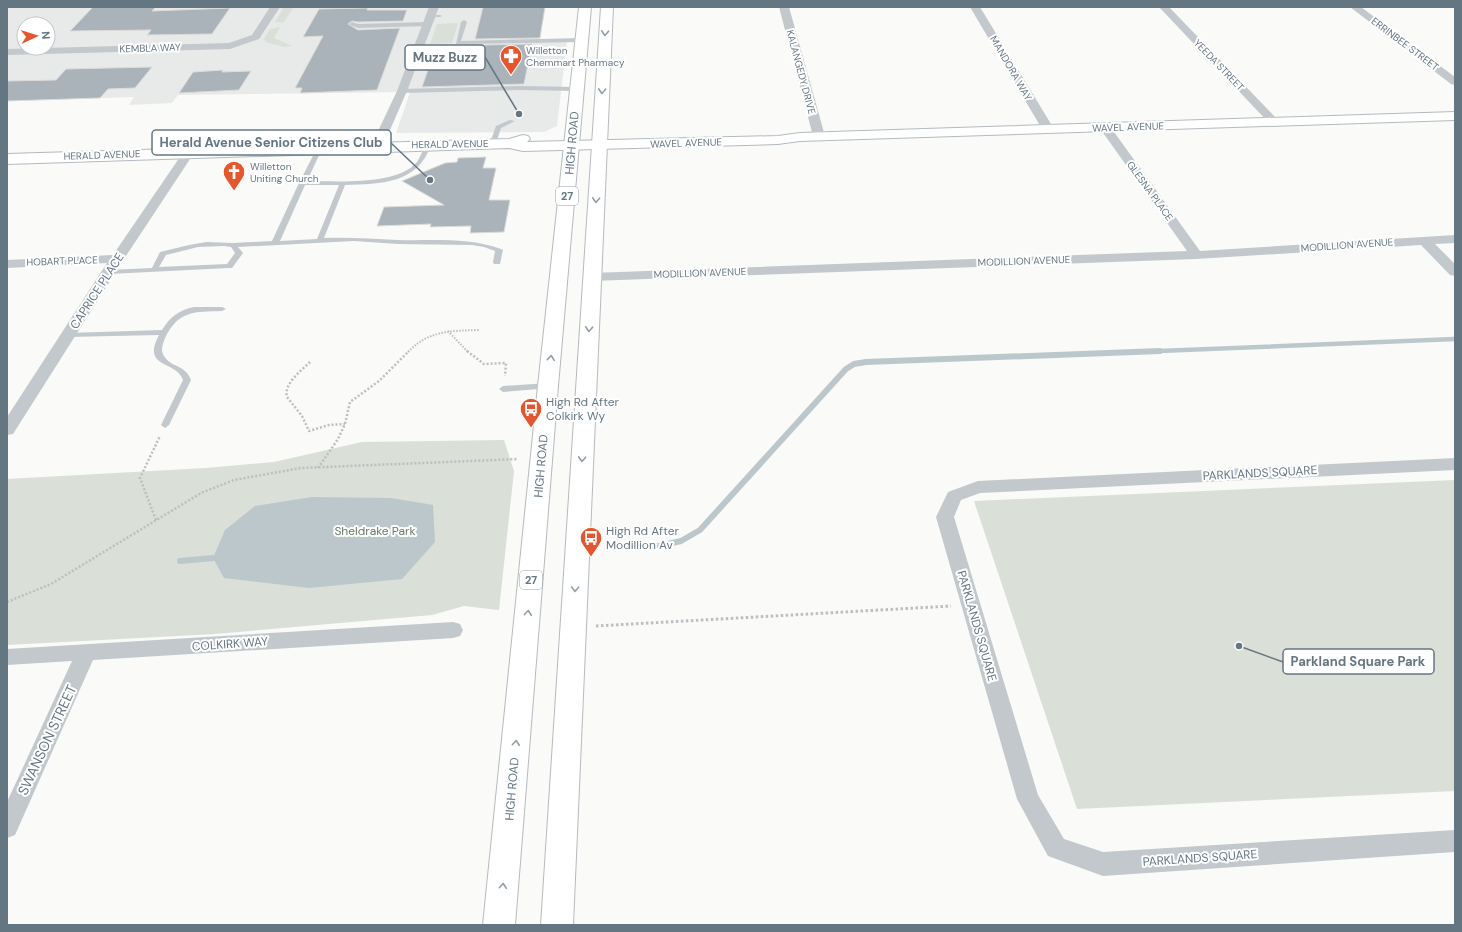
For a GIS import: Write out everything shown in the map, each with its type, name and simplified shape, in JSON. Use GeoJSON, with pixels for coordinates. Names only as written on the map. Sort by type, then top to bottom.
{"type":"FeatureCollection","features":[{"type":"Feature","properties":{"kind":"main road","name":"HIGH ROAD"},"geometry":{"type":"LineString","coordinates":[[499,925],[548,386],[585,7]]}},
{"type":"Feature","properties":{"kind":"main road","name":"27"},"geometry":{"type":"LineString","coordinates":[[557,925],[606,7]]}},
{"type":"Feature","properties":{"kind":"main road","name":"WAVEL AVENUE"},"geometry":{"type":"LineString","coordinates":[[572,142],[778,140],[819,136],[1455,116]]}},
{"type":"Feature","properties":{"kind":"main road","name":"HERALD AVENUE"},"geometry":{"type":"LineString","coordinates":[[7,158],[319,149],[428,144],[510,143],[524,147],[572,142]]}},
{"type":"Feature","properties":{"kind":"street","name":"KEMBLA WAY"},"geometry":{"type":"LineString","coordinates":[[7,52],[230,46],[256,37],[275,7]]}},
{"type":"Feature","properties":{"kind":"street","name":"KALANGEDY DRIVE"},"geometry":{"type":"LineString","coordinates":[[784,7],[819,136]]}},
{"type":"Feature","properties":{"kind":"street","name":"MANDORA WAY"},"geometry":{"type":"LineString","coordinates":[[975,7],[1048,129]]}},
{"type":"Feature","properties":{"kind":"street","name":"YEEDA STREET"},"geometry":{"type":"LineString","coordinates":[[1164,7],[1274,122]]}},
{"type":"Feature","properties":{"kind":"street","name":"ERRINBEE STREET"},"geometry":{"type":"LineString","coordinates":[[1355,7],[1455,82]]}},
{"type":"Feature","properties":{"kind":"street"},"geometry":{"type":"LineString","coordinates":[[377,146],[402,91],[433,16]]}},
{"type":"Feature","properties":{"kind":"street","name":"GLESNA PLACE"},"geometry":{"type":"LineString","coordinates":[[1105,127],[1196,255]]}},
{"type":"Feature","properties":{"kind":"street","name":"CAPRICE PLACE"},"geometry":{"type":"LineString","coordinates":[[7,430],[117,259],[188,153]]}},
{"type":"Feature","properties":{"kind":"street"},"geometry":{"type":"LineString","coordinates":[[1424,240],[1455,272]]}},
{"type":"Feature","properties":{"kind":"street","name":"MODILLION AVENUE"},"geometry":{"type":"LineString","coordinates":[[592,277],[1196,255],[1424,240],[1455,240]]}},
{"type":"Feature","properties":{"kind":"street","name":"HOBART PLACE"},"geometry":{"type":"LineString","coordinates":[[7,264],[117,259]]}},
{"type":"Feature","properties":{"kind":"street","name":"PARKLANDS SQUARE"},"geometry":{"type":"LineString","coordinates":[[1455,464],[978,487],[954,496],[946,517],[1028,799],[1056,848],[1102,864],[1455,841]]}},
{"type":"Feature","properties":{"kind":"street","name":"COLKIRK WAY"},"geometry":{"type":"LineString","coordinates":[[7,657],[453,630]]}},
{"type":"Feature","properties":{"kind":"street","name":"SWANSON STREET"},"geometry":{"type":"LineString","coordinates":[[7,827],[86,653]]}},
{"type":"Feature","properties":{"kind":"lane"},"geometry":{"type":"LineString","coordinates":[[352,24],[358,26],[433,16]]}},
{"type":"Feature","properties":{"kind":"lane"},"geometry":{"type":"LineString","coordinates":[[464,22],[458,43],[582,43]]}},
{"type":"Feature","properties":{"kind":"lane"},"geometry":{"type":"LineString","coordinates":[[547,47],[582,43]]}},
{"type":"Feature","properties":{"kind":"lane"},"geometry":{"type":"LineString","coordinates":[[402,91],[521,88],[577,89]]}},
{"type":"Feature","properties":{"kind":"lane"},"geometry":{"type":"LineString","coordinates":[[493,143],[498,127],[512,121]]}},
{"type":"Feature","properties":{"kind":"lane"},"geometry":{"type":"LineString","coordinates":[[302,183],[391,180],[413,170],[421,161],[428,144]]}},
{"type":"Feature","properties":{"kind":"lane"},"geometry":{"type":"LineString","coordinates":[[275,243],[319,149]]}},
{"type":"Feature","properties":{"kind":"lane"},"geometry":{"type":"LineString","coordinates":[[320,240],[343,182]]}},
{"type":"Feature","properties":{"kind":"lane"},"geometry":{"type":"LineString","coordinates":[[154,270],[163,254],[181,248],[217,243],[233,245],[354,239],[398,242],[472,242],[499,250],[497,262]]}},
{"type":"Feature","properties":{"kind":"lane"},"geometry":{"type":"LineString","coordinates":[[109,272],[230,266],[239,253],[233,245]]}},
{"type":"Feature","properties":{"kind":"lane"},"geometry":{"type":"LineString","coordinates":[[165,425],[187,380],[186,375],[180,370],[166,364],[159,354],[158,343],[170,321],[178,314],[192,310],[222,309]]}},
{"type":"Feature","properties":{"kind":"lane"},"geometry":{"type":"LineString","coordinates":[[68,335],[164,332]]}},
{"type":"Feature","properties":{"kind":"lane"},"geometry":{"type":"LineString","coordinates":[[503,389],[548,386]]}},
{"type":"Feature","properties":{"kind":"path"},"geometry":{"type":"LineString","coordinates":[[318,468],[330,453],[344,424],[347,409],[357,396],[379,381],[415,344],[430,336],[448,331],[479,330]]}},
{"type":"Feature","properties":{"kind":"path"},"geometry":{"type":"LineString","coordinates":[[448,331],[462,346],[484,364],[506,364],[503,389]]}},
{"type":"Feature","properties":{"kind":"path"},"geometry":{"type":"LineString","coordinates":[[310,362],[297,375],[288,389],[286,394],[287,398],[302,415],[309,431],[329,425],[344,424]]}},
{"type":"Feature","properties":{"kind":"path"},"geometry":{"type":"LineString","coordinates":[[156,520],[140,478],[165,425]]}},
{"type":"Feature","properties":{"kind":"path"},"geometry":{"type":"LineString","coordinates":[[7,602],[51,584],[201,493],[234,480],[280,471],[318,468],[518,459]]}},
{"type":"Feature","properties":{"kind":"path"},"geometry":{"type":"LineString","coordinates":[[574,627],[971,605]]}},
{"type":"Feature","properties":{"kind":"shaded area"},"geometry":{"type":"Polygon","coordinates":[[[7,7],[545,7],[539,42],[567,41],[557,126],[544,132],[396,133],[410,92],[178,95],[172,103],[129,105],[134,97],[7,101],[7,7]]]}},
{"type":"Feature","properties":{"kind":"shaded area"},"geometry":{"type":"Polygon","coordinates":[[[312,497],[391,498],[433,505],[435,542],[402,579],[309,588],[224,578],[213,558],[225,530],[255,506],[312,497]]]}},
{"type":"Feature","properties":{"kind":"green space"},"geometry":{"type":"Polygon","coordinates":[[[284,7],[294,7],[283,23],[275,22],[284,7]]]}},
{"type":"Feature","properties":{"kind":"green space"},"geometry":{"type":"Polygon","coordinates":[[[458,23],[452,43],[430,44],[437,24],[458,23]]]}},
{"type":"Feature","properties":{"kind":"green space"},"geometry":{"type":"Polygon","coordinates":[[[280,27],[274,38],[292,46],[283,47],[266,42],[264,39],[270,29],[280,27]]]}},
{"type":"Feature","properties":{"kind":"green space","name":"Sheldrake Park"},"geometry":{"type":"Polygon","coordinates":[[[504,440],[514,471],[499,610],[464,606],[432,615],[215,634],[7,645],[7,479],[206,468],[274,462],[362,442],[504,440]]]}},
{"type":"Feature","properties":{"kind":"green space"},"geometry":{"type":"Polygon","coordinates":[[[1455,480],[1455,791],[1077,809],[974,501],[1455,480]]]}},
{"type":"Feature","properties":{"kind":"building"},"geometry":{"type":"Polygon","coordinates":[[[93,7],[156,7],[152,11],[230,8],[212,34],[147,35],[151,30],[70,31],[93,7]]]}},
{"type":"Feature","properties":{"kind":"building"},"geometry":{"type":"Polygon","coordinates":[[[483,7],[545,7],[540,38],[475,39],[483,7]]]}},
{"type":"Feature","properties":{"kind":"building"},"geometry":{"type":"Polygon","coordinates":[[[368,8],[367,10],[407,10],[403,21],[352,21],[348,24],[358,30],[400,28],[377,90],[300,93],[302,88],[295,88],[323,36],[303,37],[319,9],[368,8]]]}},
{"type":"Feature","properties":{"kind":"building"},"geometry":{"type":"Polygon","coordinates":[[[532,44],[524,84],[422,87],[436,46],[532,44]]]}},
{"type":"Feature","properties":{"kind":"building"},"geometry":{"type":"Polygon","coordinates":[[[152,67],[135,88],[108,89],[100,98],[7,101],[7,81],[56,80],[66,69],[152,67]]]}},
{"type":"Feature","properties":{"kind":"building"},"geometry":{"type":"Polygon","coordinates":[[[223,70],[222,72],[251,71],[239,90],[179,93],[193,72],[223,70]]]}},
{"type":"Feature","properties":{"kind":"building"},"geometry":{"type":"Polygon","coordinates":[[[486,157],[483,168],[496,168],[489,200],[510,200],[504,232],[470,233],[471,226],[430,227],[431,224],[377,226],[384,207],[444,205],[402,181],[445,163],[457,162],[458,158],[486,157]]]}},
{"type":"Feature","properties":{"kind":"waterway"},"geometry":{"type":"LineString","coordinates":[[1143,352],[1455,339]]}},
{"type":"Feature","properties":{"kind":"waterway"},"geometry":{"type":"LineString","coordinates":[[1143,352],[1160,351]]}},
{"type":"Feature","properties":{"kind":"waterway"},"geometry":{"type":"LineString","coordinates":[[1134,352],[1143,352]]}},
{"type":"Feature","properties":{"kind":"waterway"},"geometry":{"type":"LineString","coordinates":[[625,547],[659,546],[681,541],[700,530],[846,369],[854,364],[866,362],[1143,352]]}},
{"type":"Feature","properties":{"kind":"waterway"},"geometry":{"type":"LineString","coordinates":[[180,561],[213,558]]}},
{"type":"Feature","properties":{"kind":"place","name":"Willetton Chemmart Pharmacy"},"geometry":{"type":"Point","coordinates":[511,76]}},
{"type":"Feature","properties":{"kind":"place","name":"Muzz Buzz"},"geometry":{"type":"Point","coordinates":[519,114]}},
{"type":"Feature","properties":{"kind":"place","name":"Herald Avenue Senior Citizens Club"},"geometry":{"type":"Point","coordinates":[430,180]}},
{"type":"Feature","properties":{"kind":"place","name":"Willetton Uniting Church"},"geometry":{"type":"Point","coordinates":[234,192]}},
{"type":"Feature","properties":{"kind":"place","name":"High Rd After Colkirk Wy"},"geometry":{"type":"Point","coordinates":[531,428]}},
{"type":"Feature","properties":{"kind":"place","name":"High Rd After Modillion Av"},"geometry":{"type":"Point","coordinates":[591,558]}},
{"type":"Feature","properties":{"kind":"place","name":"Parkland Square Park"},"geometry":{"type":"Point","coordinates":[1239,646]}}]}
